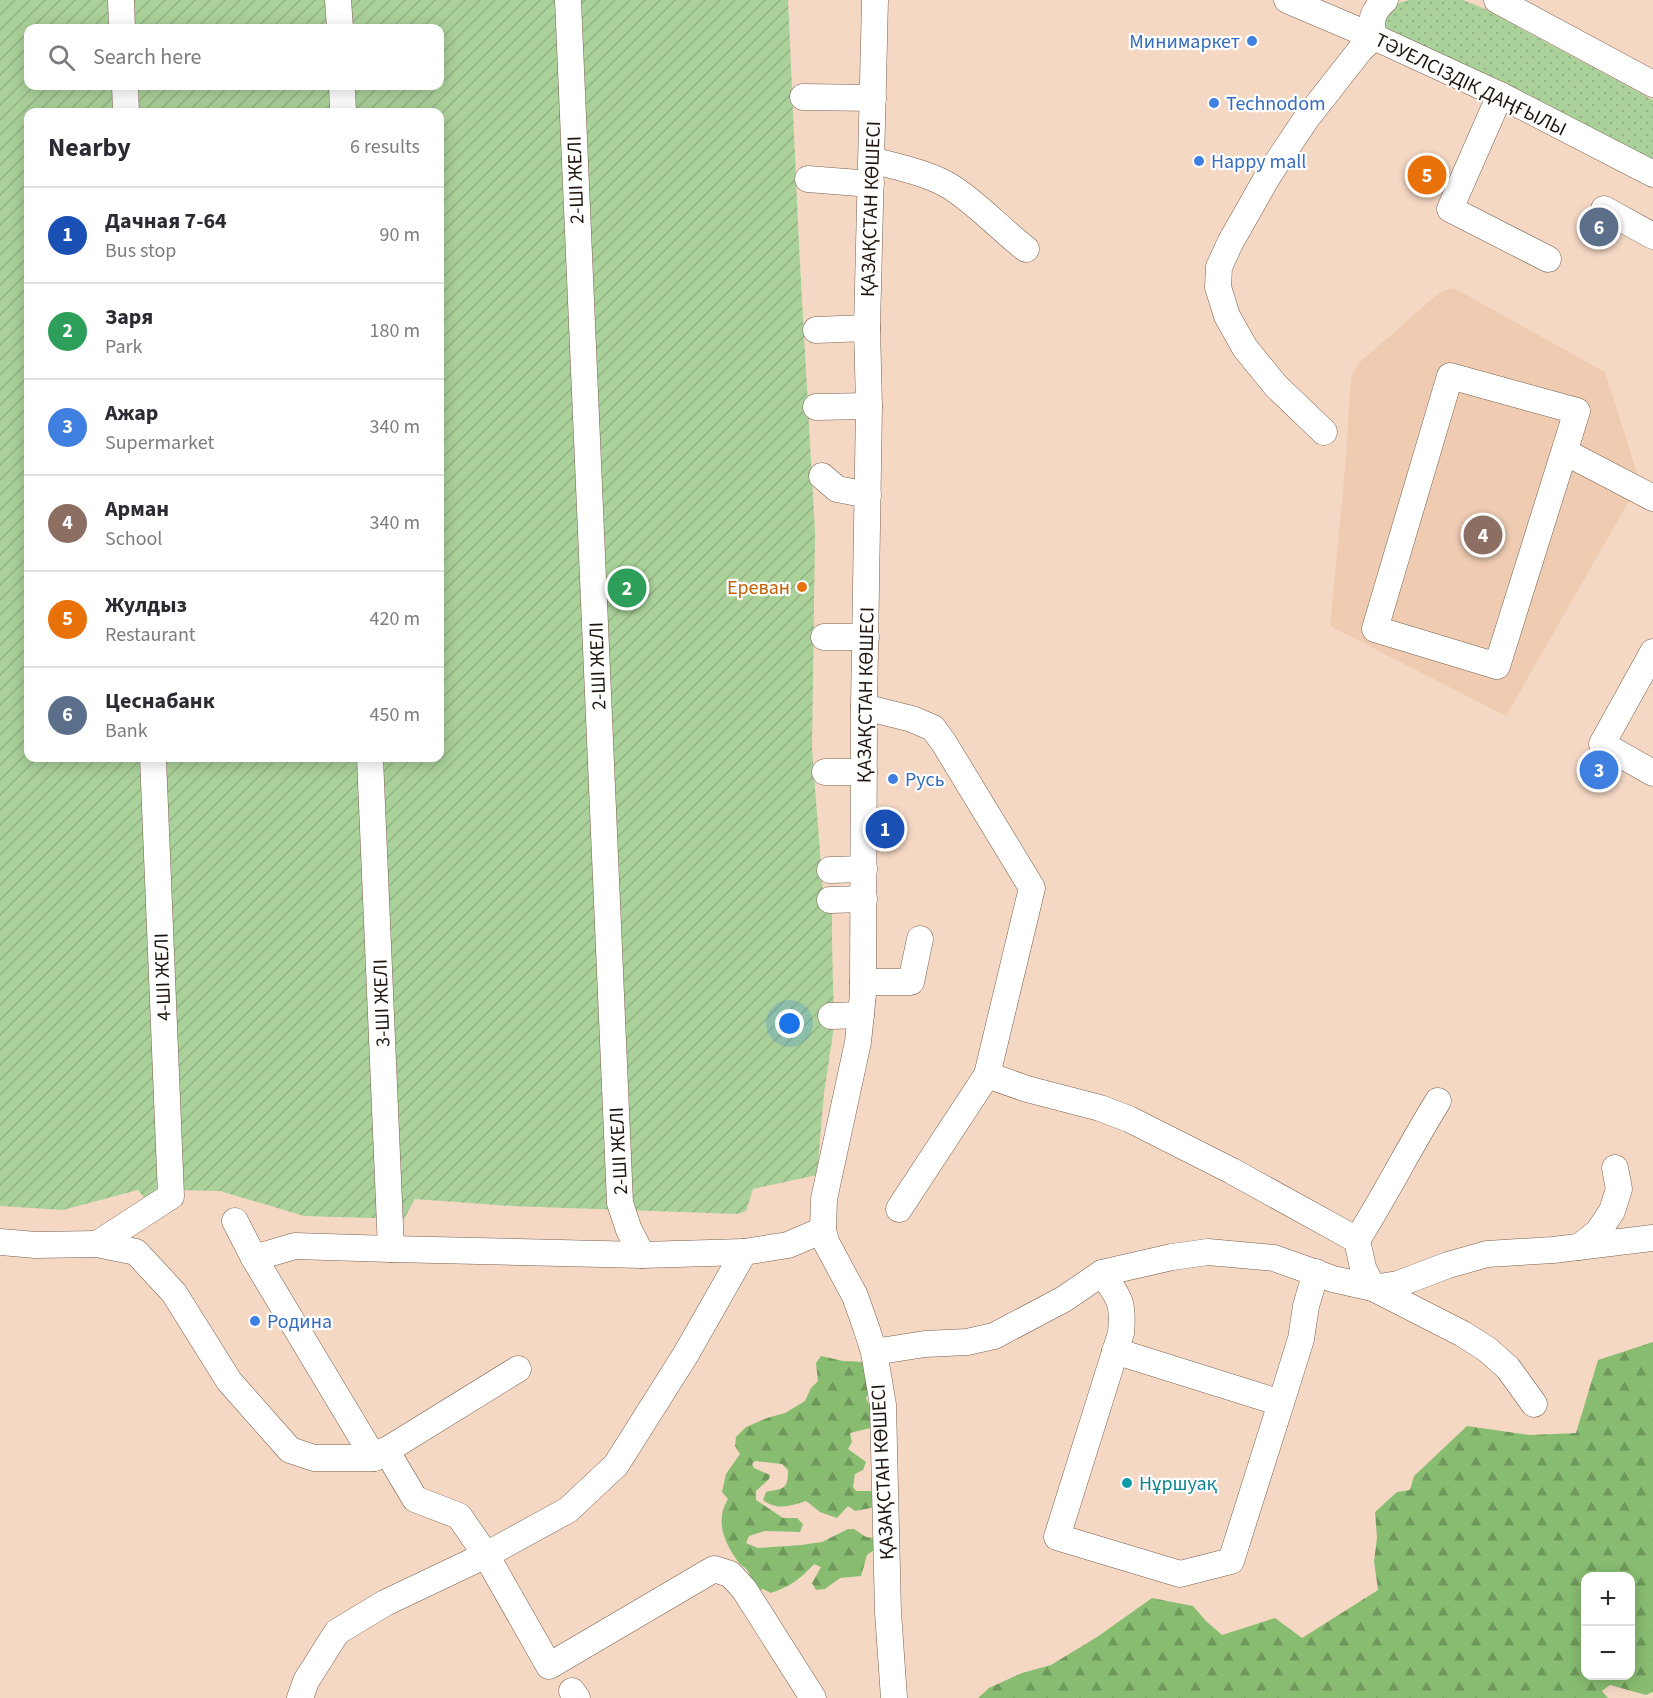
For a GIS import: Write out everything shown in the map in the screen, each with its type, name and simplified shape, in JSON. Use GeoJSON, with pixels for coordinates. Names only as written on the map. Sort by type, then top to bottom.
{"type":"FeatureCollection","features":[{"type":"Feature","properties":{"kind":"street"},"geometry":{"type":"LineString","coordinates":[[121,0],[122,24]]}},
{"type":"Feature","properties":{"kind":"street"},"geometry":{"type":"LineString","coordinates":[[338,0],[340,24]]}},
{"type":"Feature","properties":{"kind":"street","name":"2-ШІ ЖЕЛІ"},"geometry":{"type":"LineString","coordinates":[[568,0],[620,1203],[629,1230],[642,1255]]}},
{"type":"Feature","properties":{"kind":"street","name":"ҚАЗАҚСТАН КӨШЕСІ"},"geometry":{"type":"LineString","coordinates":[[875,0],[867,328],[869,406],[864,707],[863,982],[858,1042],[824,1199],[823,1230],[826,1242],[855,1296],[874,1352],[883,1405],[888,1612],[894,1698]]}},
{"type":"Feature","properties":{"kind":"street","name":"ТӘУЕЛСІЗДІК ДАҢҒЫЛЫ"},"geometry":{"type":"LineString","coordinates":[[1287,0],[1500,95],[1653,174]]}},
{"type":"Feature","properties":{"kind":"street"},"geometry":{"type":"LineString","coordinates":[[1324,432],[1276,386],[1245,348],[1227,316],[1218,287],[1219,267],[1263,186],[1306,119],[1361,49],[1374,37],[1371,25],[1373,16],[1377,7],[1385,0]]}},
{"type":"Feature","properties":{"kind":"street"},"geometry":{"type":"LineString","coordinates":[[1497,0],[1653,84]]}},
{"type":"Feature","properties":{"kind":"street"},"geometry":{"type":"LineString","coordinates":[[125,90],[126,108]]}},
{"type":"Feature","properties":{"kind":"street"},"geometry":{"type":"LineString","coordinates":[[342,90],[343,108]]}},
{"type":"Feature","properties":{"kind":"street"},"geometry":{"type":"LineString","coordinates":[[1500,95],[1450,209],[1548,259]]}},
{"type":"Feature","properties":{"kind":"street"},"geometry":{"type":"LineString","coordinates":[[803,97],[873,98]]}},
{"type":"Feature","properties":{"kind":"street"},"geometry":{"type":"LineString","coordinates":[[808,179],[872,172],[932,177],[950,186],[974,203],[1026,249]]}},
{"type":"Feature","properties":{"kind":"street"},"geometry":{"type":"LineString","coordinates":[[1604,209],[1653,236]]}},
{"type":"Feature","properties":{"kind":"street"},"geometry":{"type":"LineString","coordinates":[[816,330],[867,328]]}},
{"type":"Feature","properties":{"kind":"street"},"geometry":{"type":"LineString","coordinates":[[1450,376],[1577,411],[1565,452],[1497,666],[1376,629],[1450,376]]}},
{"type":"Feature","properties":{"kind":"street"},"geometry":{"type":"LineString","coordinates":[[816,407],[869,406]]}},
{"type":"Feature","properties":{"kind":"street"},"geometry":{"type":"LineString","coordinates":[[1565,452],[1653,498]]}},
{"type":"Feature","properties":{"kind":"street"},"geometry":{"type":"LineString","coordinates":[[822,476],[837,489],[868,495]]}},
{"type":"Feature","properties":{"kind":"street"},"geometry":{"type":"LineString","coordinates":[[824,637],[866,637]]}},
{"type":"Feature","properties":{"kind":"street"},"geometry":{"type":"LineString","coordinates":[[1653,652],[1602,744],[1653,773]]}},
{"type":"Feature","properties":{"kind":"street"},"geometry":{"type":"LineString","coordinates":[[864,707],[933,728],[1032,888],[987,1075],[899,1209]]}},
{"type":"Feature","properties":{"kind":"street","name":"4-ШІ ЖЕЛІ"},"geometry":{"type":"LineString","coordinates":[[97,1244],[171,1196],[153,762]]}},
{"type":"Feature","properties":{"kind":"street","name":"3-ШІ ЖЕЛІ"},"geometry":{"type":"LineString","coordinates":[[370,762],[391,1250]]}},
{"type":"Feature","properties":{"kind":"street"},"geometry":{"type":"LineString","coordinates":[[825,772],[864,772]]}},
{"type":"Feature","properties":{"kind":"street"},"geometry":{"type":"LineString","coordinates":[[830,870],[864,869]]}},
{"type":"Feature","properties":{"kind":"street"},"geometry":{"type":"LineString","coordinates":[[830,900],[864,898]]}},
{"type":"Feature","properties":{"kind":"street"},"geometry":{"type":"LineString","coordinates":[[863,982],[911,982],[920,939]]}},
{"type":"Feature","properties":{"kind":"street"},"geometry":{"type":"LineString","coordinates":[[831,1016],[861,1015]]}},
{"type":"Feature","properties":{"kind":"street"},"geometry":{"type":"LineString","coordinates":[[987,1075],[1027,1089],[1100,1108],[1129,1119],[1357,1240]]}},
{"type":"Feature","properties":{"kind":"street"},"geometry":{"type":"LineString","coordinates":[[1373,1288],[1363,1268],[1357,1240],[1438,1101]]}},
{"type":"Feature","properties":{"kind":"street"},"geometry":{"type":"LineString","coordinates":[[1579,1247],[1598,1232],[1612,1211],[1620,1189],[1615,1168]]}},
{"type":"Feature","properties":{"kind":"street"},"geometry":{"type":"LineString","coordinates":[[235,1221],[254,1258],[380,1454],[415,1499],[459,1516],[486,1555],[549,1666],[714,1569],[730,1574],[744,1589],[813,1698]]}},
{"type":"Feature","properties":{"kind":"street"},"geometry":{"type":"LineString","coordinates":[[254,1258],[295,1246],[642,1255],[744,1252],[788,1245],[823,1230]]}},
{"type":"Feature","properties":{"kind":"street"},"geometry":{"type":"LineString","coordinates":[[1373,1288],[1398,1284],[1448,1265],[1487,1254],[1553,1250],[1653,1238]]}},
{"type":"Feature","properties":{"kind":"street"},"geometry":{"type":"LineString","coordinates":[[0,1242],[36,1245],[97,1244],[136,1252],[174,1293],[229,1381],[290,1450],[315,1458],[380,1454],[518,1369]]}},
{"type":"Feature","properties":{"kind":"street"},"geometry":{"type":"LineString","coordinates":[[300,1698],[306,1681],[337,1632],[385,1603],[486,1555],[568,1510],[616,1465],[686,1354],[744,1252]]}},
{"type":"Feature","properties":{"kind":"street"},"geometry":{"type":"LineString","coordinates":[[874,1352],[925,1344],[967,1342],[994,1336],[1064,1299],[1102,1272],[1208,1252],[1274,1258],[1333,1279],[1373,1288],[1463,1334],[1488,1350],[1508,1368],[1533,1404]]}},
{"type":"Feature","properties":{"kind":"street"},"geometry":{"type":"LineString","coordinates":[[1102,1272],[1121,1301],[1122,1332],[1057,1537],[1180,1574],[1231,1561],[1301,1339],[1306,1305],[1316,1272]]}},
{"type":"Feature","properties":{"kind":"street"},"geometry":{"type":"LineString","coordinates":[[1115,1351],[1281,1403]]}},
{"type":"Feature","properties":{"kind":"shaded area"},"geometry":{"type":"Polygon","coordinates":[[[1454,288],[1605,372],[1640,482],[1506,716],[1330,626],[1352,374],[1360,362],[1440,292],[1454,288]]]}},
{"type":"Feature","properties":{"kind":"green space"},"geometry":{"type":"Polygon","coordinates":[[[0,0],[788,0],[815,532],[812,749],[824,904],[832,909],[834,1027],[824,1093],[817,1175],[753,1189],[746,1211],[738,1214],[511,1206],[415,1199],[404,1219],[304,1216],[220,1191],[179,1190],[146,1200],[138,1190],[63,1210],[0,1206],[0,0]]]}},
{"type":"Feature","properties":{"kind":"green space"},"geometry":{"type":"Polygon","coordinates":[[[1409,0],[1463,0],[1485,9],[1653,100],[1653,165],[1387,34],[1380,24],[1389,6],[1409,0]]]}},
{"type":"Feature","properties":{"kind":"green space"},"geometry":{"type":"Polygon","coordinates":[[[1653,1342],[1653,1692],[1646,1695],[1610,1685],[1602,1691],[1608,1698],[978,1698],[989,1688],[1022,1673],[1051,1665],[1097,1637],[1152,1598],[1193,1606],[1222,1635],[1275,1618],[1302,1638],[1378,1590],[1374,1561],[1377,1538],[1375,1512],[1397,1492],[1410,1490],[1414,1476],[1467,1426],[1530,1435],[1576,1433],[1598,1360],[1653,1342]]]}},
{"type":"Feature","properties":{"kind":"green space"},"geometry":{"type":"Polygon","coordinates":[[[821,1356],[843,1361],[866,1362],[876,1379],[866,1398],[877,1422],[871,1428],[850,1433],[852,1442],[848,1449],[866,1462],[863,1470],[855,1474],[853,1487],[856,1491],[870,1491],[883,1497],[881,1506],[855,1511],[848,1506],[837,1518],[820,1512],[806,1501],[789,1506],[774,1506],[763,1500],[766,1492],[786,1485],[788,1470],[782,1464],[755,1461],[752,1464],[754,1468],[770,1475],[769,1479],[756,1491],[756,1500],[783,1518],[797,1518],[803,1524],[800,1532],[765,1531],[749,1536],[746,1543],[758,1548],[801,1545],[822,1542],[848,1529],[854,1529],[866,1537],[875,1538],[874,1550],[867,1555],[861,1576],[840,1578],[825,1589],[816,1590],[812,1583],[821,1567],[814,1564],[784,1588],[771,1593],[763,1589],[755,1591],[751,1577],[730,1549],[723,1533],[722,1516],[728,1499],[722,1492],[726,1474],[740,1454],[735,1446],[736,1437],[746,1427],[785,1413],[805,1401],[811,1388],[818,1381],[816,1363],[821,1356]]]}},
{"type":"Feature","properties":{"kind":"place","name":"Минимаркет"},"geometry":{"type":"Point","coordinates":[1252,41]}},
{"type":"Feature","properties":{"kind":"place","name":"Technodom"},"geometry":{"type":"Point","coordinates":[1214,103]}},
{"type":"Feature","properties":{"kind":"place","name":"Happy mall"},"geometry":{"type":"Point","coordinates":[1199,161]}},
{"type":"Feature","properties":{"kind":"place","name":"Жулдыз"},"geometry":{"type":"Point","coordinates":[1427,175]}},
{"type":"Feature","properties":{"kind":"place","name":"Цеснабанк"},"geometry":{"type":"Point","coordinates":[1599,227]}},
{"type":"Feature","properties":{"kind":"place","name":"Арман"},"geometry":{"type":"Point","coordinates":[1483,535]}},
{"type":"Feature","properties":{"kind":"place","name":"Ереван"},"geometry":{"type":"Point","coordinates":[802,587]}},
{"type":"Feature","properties":{"kind":"place","name":"Заря"},"geometry":{"type":"Point","coordinates":[627,588]}},
{"type":"Feature","properties":{"kind":"place","name":"Ажар"},"geometry":{"type":"Point","coordinates":[1599,770]}},
{"type":"Feature","properties":{"kind":"place","name":"Русь"},"geometry":{"type":"Point","coordinates":[893,779]}},
{"type":"Feature","properties":{"kind":"place","name":"Дачная 7-64"},"geometry":{"type":"Point","coordinates":[885,829]}},
{"type":"Feature","properties":{"kind":"place","name":"Родина"},"geometry":{"type":"Point","coordinates":[255,1321]}},
{"type":"Feature","properties":{"kind":"place","name":"Нұршуақ"},"geometry":{"type":"Point","coordinates":[1127,1483]}}]}
